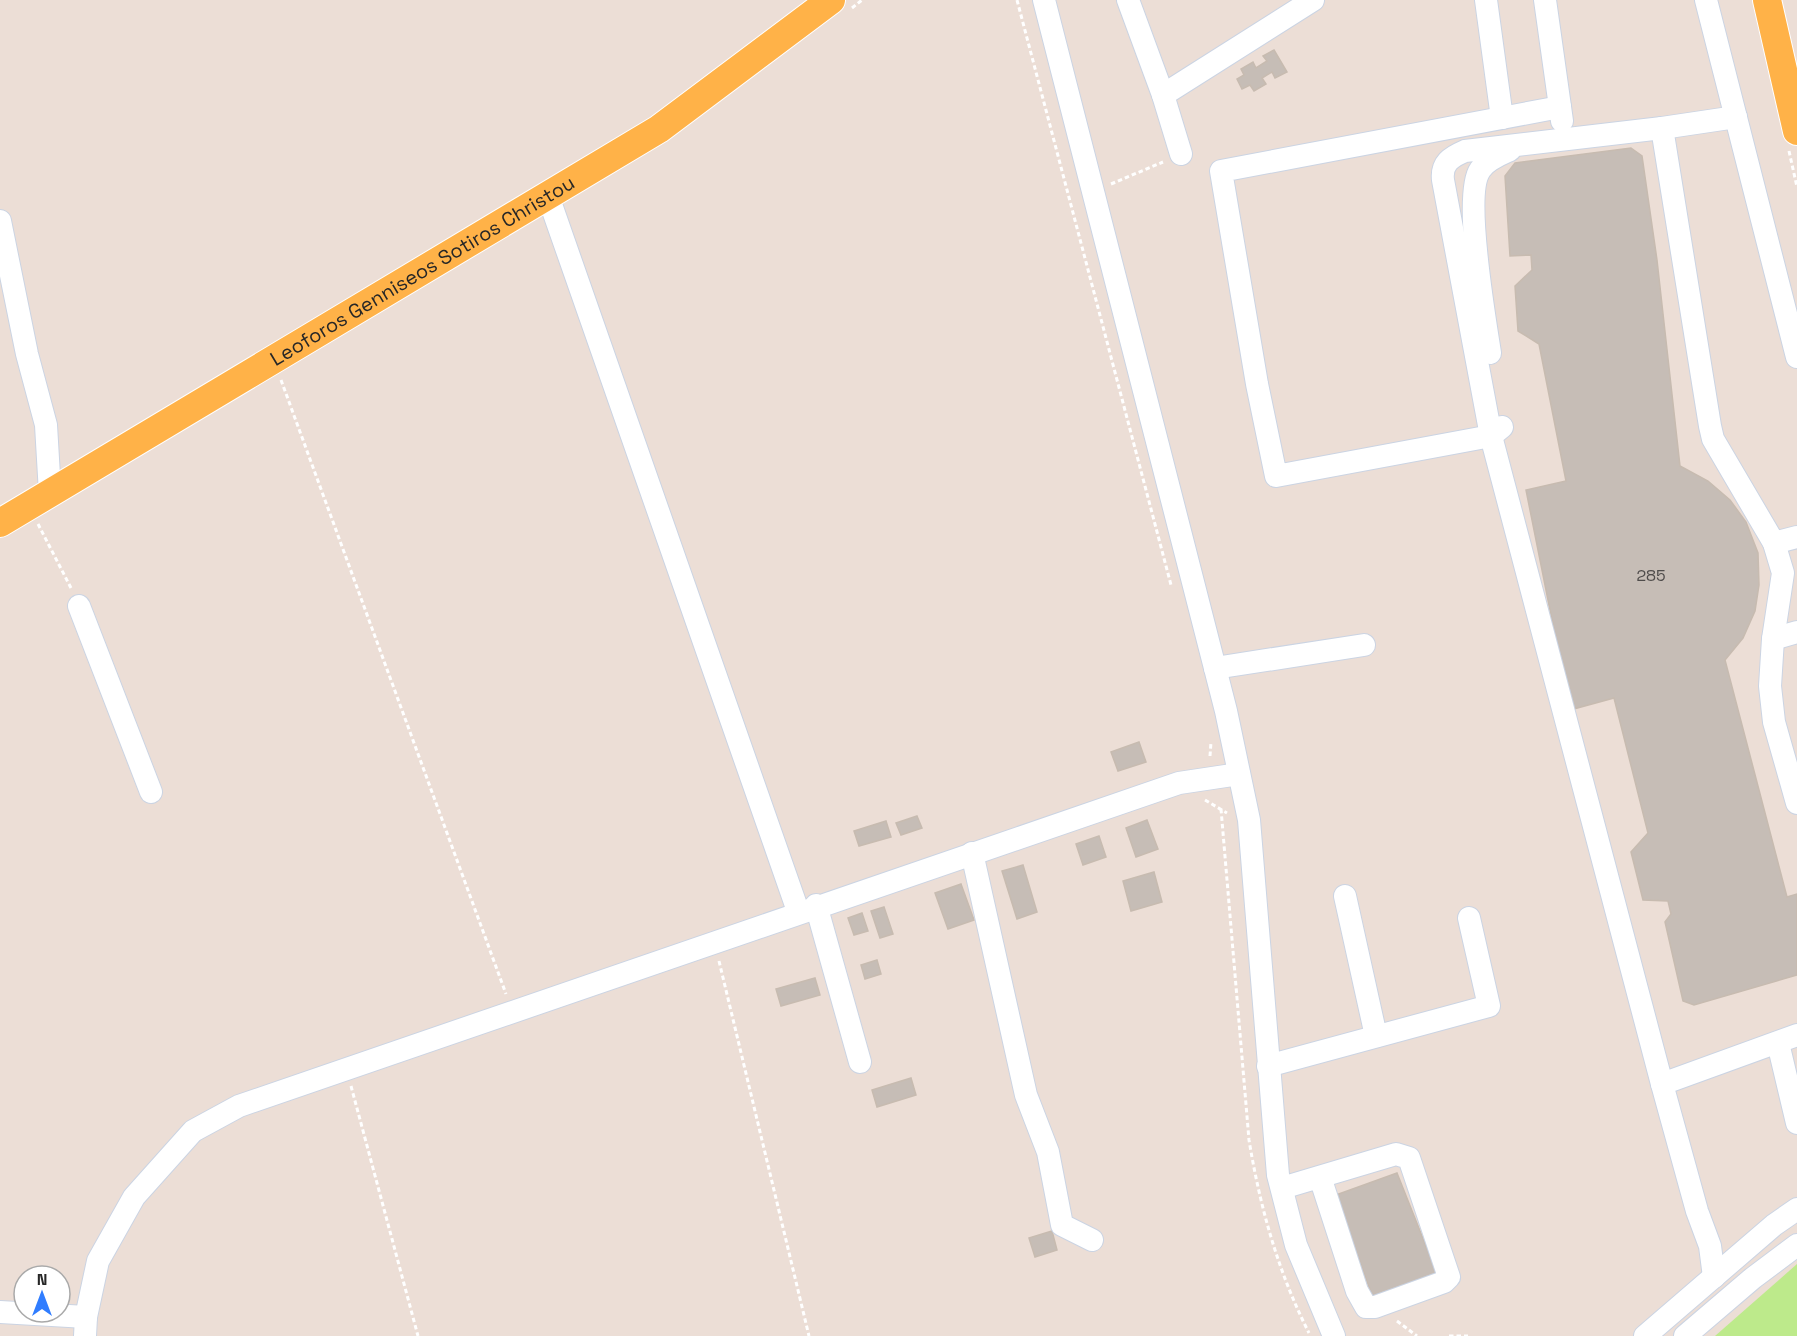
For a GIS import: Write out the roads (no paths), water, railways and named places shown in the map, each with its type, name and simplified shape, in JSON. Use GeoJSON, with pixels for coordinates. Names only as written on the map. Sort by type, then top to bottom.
{"type":"FeatureCollection","features":[{"type":"Feature","properties":{"kind":"main road","name":"Leoforos Genniseos Sotiros Christou"},"geometry":{"type":"LineString","coordinates":[[0,523],[659,129],[831,0]]}},
{"type":"Feature","properties":{"kind":"main road"},"geometry":{"type":"LineString","coordinates":[[1767,0],[1797,132]]}},
{"type":"Feature","properties":{"kind":"street"},"geometry":{"type":"LineString","coordinates":[[1044,0],[1215,668],[1239,774],[1248,820],[1282,1188],[1296,1245],[1334,1336]]}},
{"type":"Feature","properties":{"kind":"street"},"geometry":{"type":"LineString","coordinates":[[1128,0],[1163,95],[1181,154]]}},
{"type":"Feature","properties":{"kind":"street"},"geometry":{"type":"LineString","coordinates":[[1163,95],[1313,0]]}},
{"type":"Feature","properties":{"kind":"street"},"geometry":{"type":"LineString","coordinates":[[1486,0],[1502,118]]}},
{"type":"Feature","properties":{"kind":"street"},"geometry":{"type":"LineString","coordinates":[[1545,0],[1565,140]]}},
{"type":"Feature","properties":{"kind":"street"},"geometry":{"type":"LineString","coordinates":[[1706,0],[1797,357]]}},
{"type":"Feature","properties":{"kind":"street"},"geometry":{"type":"LineString","coordinates":[[1516,146],[1497,156],[1479,171],[1473,194],[1482,302],[1502,428],[1491,436],[1276,476],[1257,384],[1221,174],[1224,168],[1560,108]]}},
{"type":"Feature","properties":{"kind":"street"},"geometry":{"type":"LineString","coordinates":[[1714,1277],[1710,1246],[1697,1211],[1662,1084],[1491,436],[1442,173],[1447,161],[1465,151],[1736,117]]}},
{"type":"Feature","properties":{"kind":"street"},"geometry":{"type":"LineString","coordinates":[[1662,128],[1713,439],[1790,571],[1773,639],[1770,686],[1774,722],[1797,803]]}},
{"type":"Feature","properties":{"kind":"street"},"geometry":{"type":"LineString","coordinates":[[548,196],[807,908],[860,1062]]}},
{"type":"Feature","properties":{"kind":"street"},"geometry":{"type":"LineString","coordinates":[[0,221],[27,354],[46,425],[40,500]]}},
{"type":"Feature","properties":{"kind":"street"},"geometry":{"type":"LineString","coordinates":[[1774,543],[1797,537]]}},
{"type":"Feature","properties":{"kind":"street"},"geometry":{"type":"LineString","coordinates":[[80,606],[151,792]]}},
{"type":"Feature","properties":{"kind":"street"},"geometry":{"type":"LineString","coordinates":[[1773,639],[1797,632]]}},
{"type":"Feature","properties":{"kind":"street"},"geometry":{"type":"LineString","coordinates":[[1215,668],[1364,645]]}},
{"type":"Feature","properties":{"kind":"street"},"geometry":{"type":"LineString","coordinates":[[0,1312],[86,1327],[98,1261],[134,1197],[194,1131],[238,1106],[807,908],[1179,783],[1239,774]]}},
{"type":"Feature","properties":{"kind":"street"},"geometry":{"type":"LineString","coordinates":[[972,853],[1026,1095],[1048,1152],[1062,1225],[1092,1240]]}},
{"type":"Feature","properties":{"kind":"street"},"geometry":{"type":"LineString","coordinates":[[1344,896],[1376,1036]]}},
{"type":"Feature","properties":{"kind":"street"},"geometry":{"type":"LineString","coordinates":[[1269,1066],[1490,1006],[1469,918]]}},
{"type":"Feature","properties":{"kind":"street"},"geometry":{"type":"LineString","coordinates":[[1662,1084],[1788,1039],[1797,1123]]}},
{"type":"Feature","properties":{"kind":"street"},"geometry":{"type":"LineString","coordinates":[[1282,1188],[1396,1154],[1409,1158],[1449,1276],[1444,1282],[1375,1307],[1366,1307],[1357,1291],[1320,1177]]}},
{"type":"Feature","properties":{"kind":"street"},"geometry":{"type":"LineString","coordinates":[[1645,1336],[1797,1209]]}},
{"type":"Feature","properties":{"kind":"street"},"geometry":{"type":"LineString","coordinates":[[1685,1336],[1753,1278],[1797,1245]]}}]}
